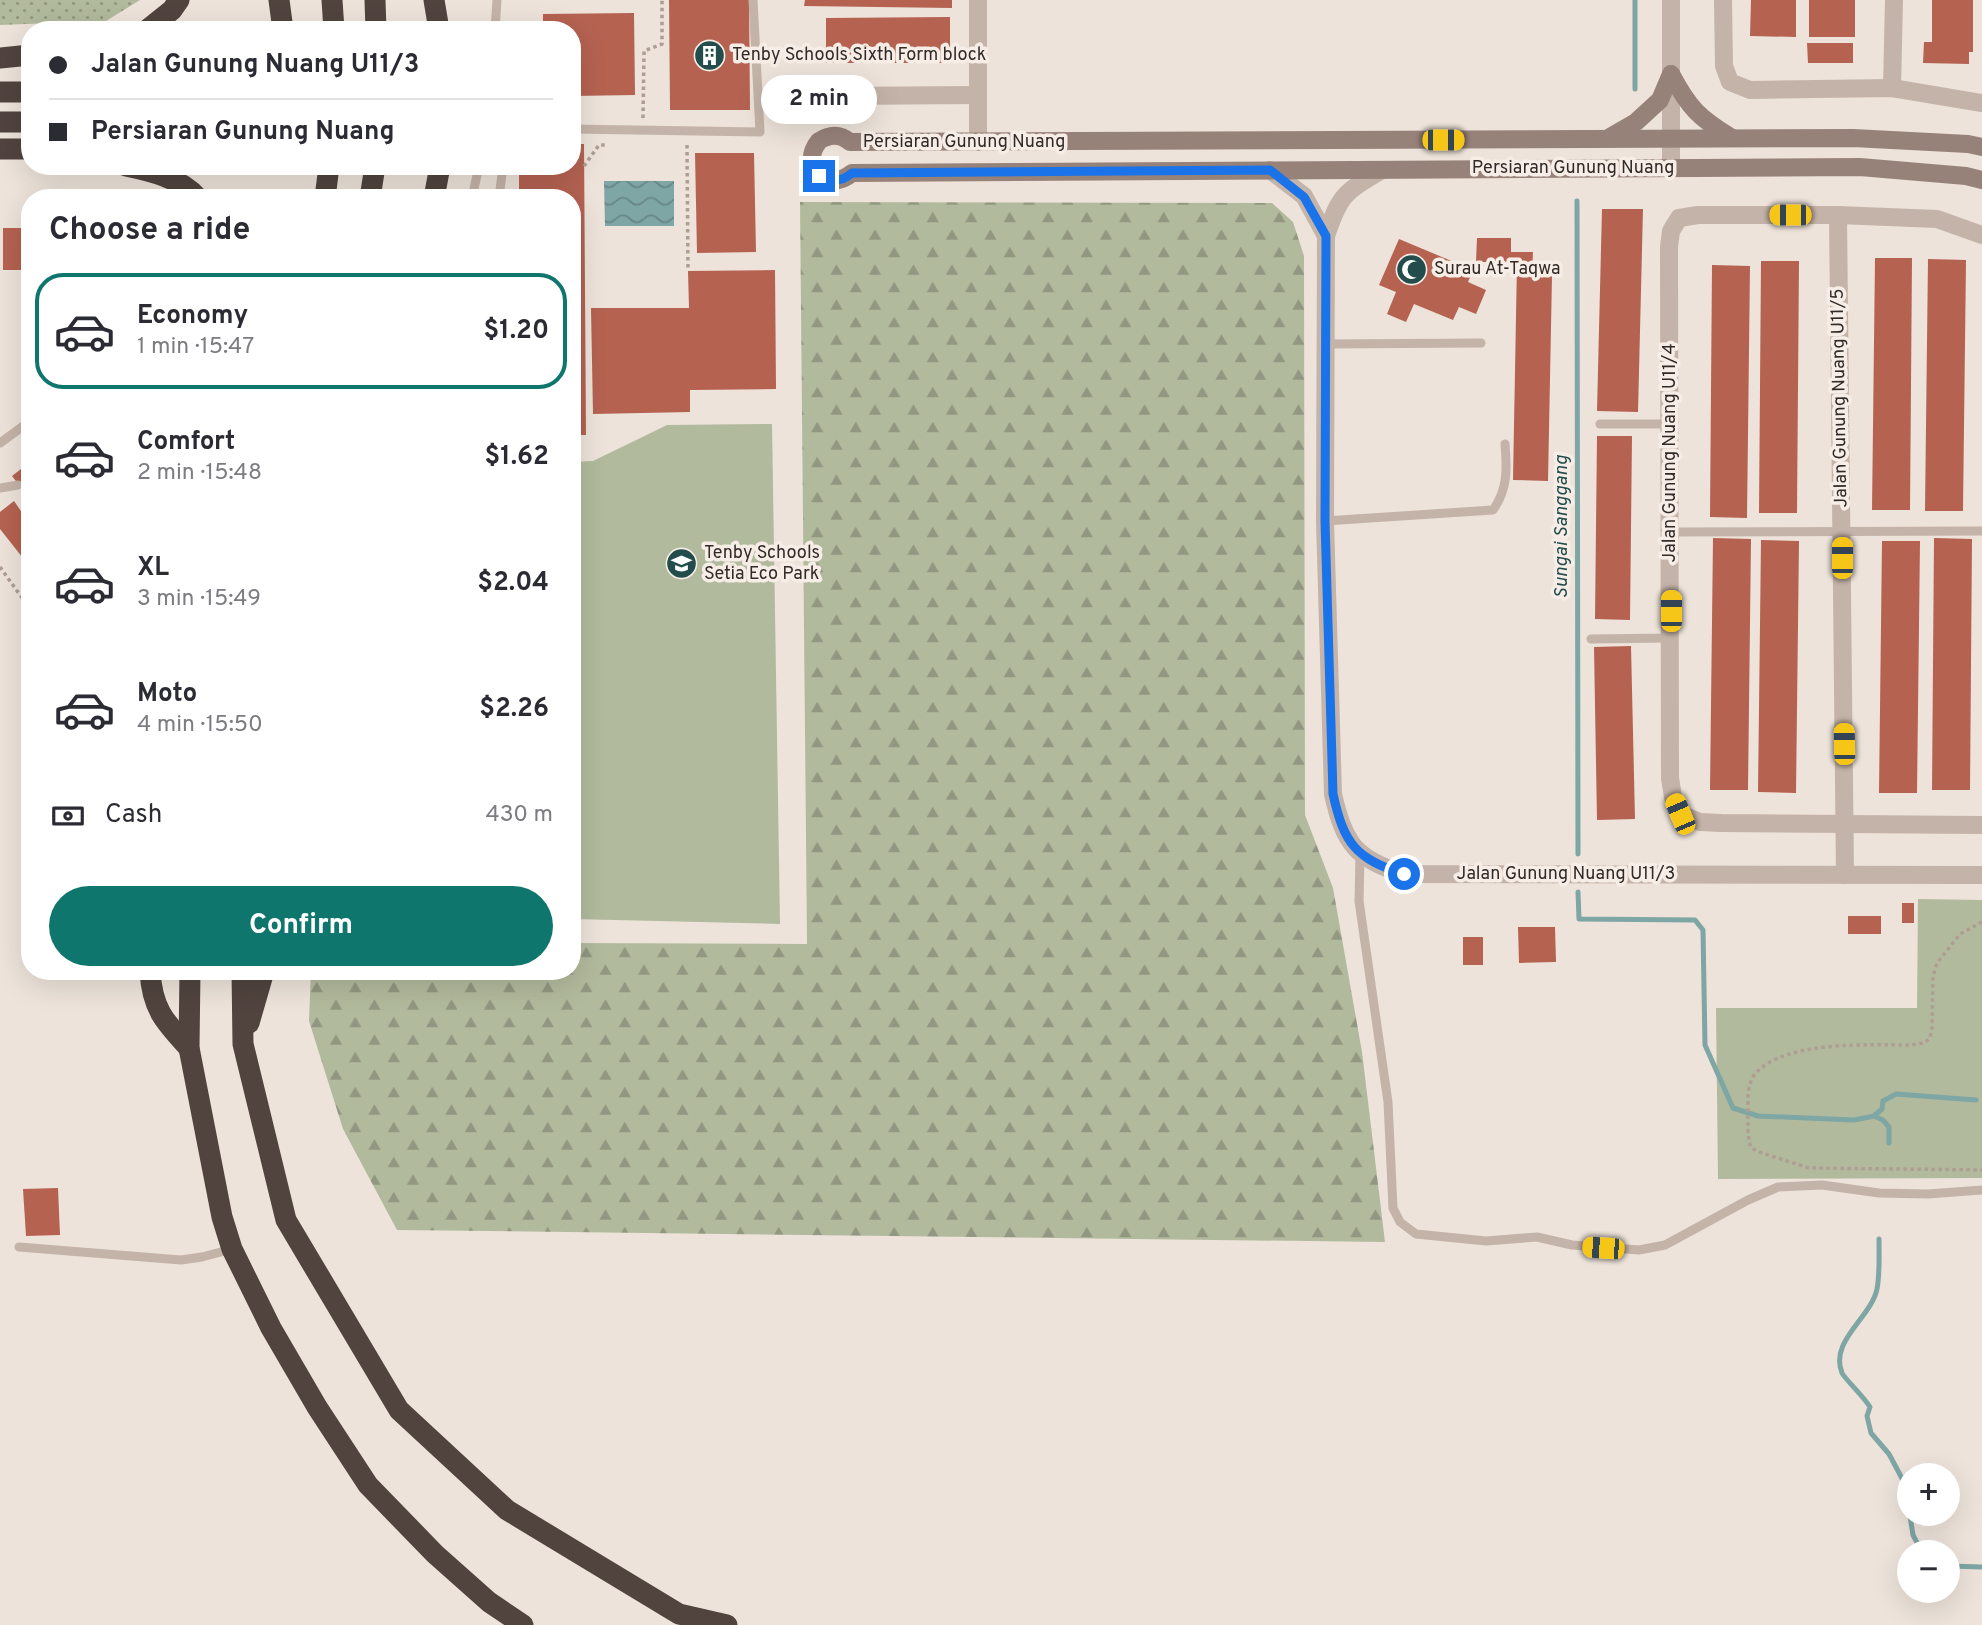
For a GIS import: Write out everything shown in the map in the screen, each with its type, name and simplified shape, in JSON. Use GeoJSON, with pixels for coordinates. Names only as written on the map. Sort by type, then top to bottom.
{"type":"FeatureCollection","features":[{"type":"Feature","properties":{"kind":"highway"},"geometry":{"type":"LineString","coordinates":[[158,21],[179,0]]}},
{"type":"Feature","properties":{"kind":"highway"},"geometry":{"type":"LineString","coordinates":[[279,0],[282,21]]}},
{"type":"Feature","properties":{"kind":"highway"},"geometry":{"type":"LineString","coordinates":[[332,0],[333,21]]}},
{"type":"Feature","properties":{"kind":"highway"},"geometry":{"type":"LineString","coordinates":[[375,0],[376,21]]}},
{"type":"Feature","properties":{"kind":"highway"},"geometry":{"type":"LineString","coordinates":[[433,0],[436,21]]}},
{"type":"Feature","properties":{"kind":"highway"},"geometry":{"type":"LineString","coordinates":[[0,58],[21,56]]}},
{"type":"Feature","properties":{"kind":"highway"},"geometry":{"type":"LineString","coordinates":[[0,64],[21,65]]}},
{"type":"Feature","properties":{"kind":"highway"},"geometry":{"type":"LineString","coordinates":[[0,92],[21,93]]}},
{"type":"Feature","properties":{"kind":"highway"},"geometry":{"type":"LineString","coordinates":[[0,122],[21,122]]}},
{"type":"Feature","properties":{"kind":"highway"},"geometry":{"type":"LineString","coordinates":[[2,149],[21,150]]}},
{"type":"Feature","properties":{"kind":"highway"},"geometry":{"type":"LineString","coordinates":[[159,175],[188,189]]}},
{"type":"Feature","properties":{"kind":"highway"},"geometry":{"type":"LineString","coordinates":[[150,980],[151,989],[162,1018],[189,1048]]}},
{"type":"Feature","properties":{"kind":"highway"},"geometry":{"type":"LineString","coordinates":[[190,980],[189,1048],[222,1217],[232,1249],[271,1328],[317,1407],[368,1485],[435,1554],[489,1602],[523,1625]]}},
{"type":"Feature","properties":{"kind":"highway"},"geometry":{"type":"LineString","coordinates":[[242,980],[243,1044],[286,1220],[399,1410],[507,1510],[679,1614],[727,1625]]}},
{"type":"Feature","properties":{"kind":"highway"},"geometry":{"type":"LineString","coordinates":[[243,1044],[261,980]]}},
{"type":"Feature","properties":{"kind":"street"},"geometry":{"type":"LineString","coordinates":[[978,0],[978,142]]}},
{"type":"Feature","properties":{"kind":"street"},"geometry":{"type":"LineString","coordinates":[[1671,0],[1671,168]]}},
{"type":"Feature","properties":{"kind":"street"},"geometry":{"type":"LineString","coordinates":[[1723,0],[1724,66],[1730,82],[1750,90],[1892,88],[1982,103]]}},
{"type":"Feature","properties":{"kind":"street"},"geometry":{"type":"LineString","coordinates":[[1892,88],[1894,0]]}},
{"type":"Feature","properties":{"kind":"street"},"geometry":{"type":"LineString","coordinates":[[1671,74],[1686,102],[1706,122],[1733,138]]}},
{"type":"Feature","properties":{"kind":"street"},"geometry":{"type":"LineString","coordinates":[[1607,139],[1636,122],[1660,100],[1671,74]]}},
{"type":"Feature","properties":{"kind":"street"},"geometry":{"type":"LineString","coordinates":[[836,96],[978,95]]}},
{"type":"Feature","properties":{"kind":"street","name":"Persiaran Gunung Nuang"},"geometry":{"type":"LineString","coordinates":[[1982,147],[1853,138],[850,142],[834,135],[826,137],[814,147],[811,162],[819,176],[835,181],[852,173],[1860,167],[1966,176],[1982,180]]}},
{"type":"Feature","properties":{"kind":"street"},"geometry":{"type":"LineString","coordinates":[[1270,170],[1304,197],[1326,236]]}},
{"type":"Feature","properties":{"kind":"street"},"geometry":{"type":"LineString","coordinates":[[1360,855],[1339,819],[1333,794],[1325,521],[1326,236],[1336,206],[1352,188],[1382,170]]}},
{"type":"Feature","properties":{"kind":"street","name":"Jalan Gunung Nuang U11/4"},"geometry":{"type":"LineString","coordinates":[[1838,215],[1698,215],[1679,218],[1671,231],[1671,778],[1673,797],[1680,814],[1700,822],[1845,824]]}},
{"type":"Feature","properties":{"kind":"street"},"geometry":{"type":"LineString","coordinates":[[1838,215],[1937,219],[1982,235]]}},
{"type":"Feature","properties":{"kind":"street","name":"Jalan Gunung Nuang U11/5"},"geometry":{"type":"LineString","coordinates":[[1838,215],[1845,874]]}},
{"type":"Feature","properties":{"kind":"street"},"geometry":{"type":"LineString","coordinates":[[1845,824],[1982,825]]}},
{"type":"Feature","properties":{"kind":"street","name":"Jalan Gunung Nuang U11/3"},"geometry":{"type":"LineString","coordinates":[[1360,855],[1378,866],[1404,874],[1982,875]]}},
{"type":"Feature","properties":{"kind":"lane"},"geometry":{"type":"LineString","coordinates":[[496,21],[497,0]]}},
{"type":"Feature","properties":{"kind":"lane"},"geometry":{"type":"LineString","coordinates":[[581,129],[760,132],[753,0]]}},
{"type":"Feature","properties":{"kind":"lane"},"geometry":{"type":"LineString","coordinates":[[1325,344],[1481,343]]}},
{"type":"Feature","properties":{"kind":"lane"},"geometry":{"type":"LineString","coordinates":[[1600,424],[1670,424]]}},
{"type":"Feature","properties":{"kind":"lane"},"geometry":{"type":"LineString","coordinates":[[0,443],[21,428]]}},
{"type":"Feature","properties":{"kind":"lane"},"geometry":{"type":"LineString","coordinates":[[1325,521],[1493,510],[1500,500],[1507,475],[1505,444]]}},
{"type":"Feature","properties":{"kind":"lane"},"geometry":{"type":"LineString","coordinates":[[0,488],[18,485]]}},
{"type":"Feature","properties":{"kind":"lane"},"geometry":{"type":"LineString","coordinates":[[1671,532],[1982,531]]}},
{"type":"Feature","properties":{"kind":"lane"},"geometry":{"type":"LineString","coordinates":[[1591,639],[1671,638]]}},
{"type":"Feature","properties":{"kind":"lane"},"geometry":{"type":"LineString","coordinates":[[1360,855],[1359,901],[1388,1102],[1393,1208],[1400,1222],[1416,1234],[1486,1241],[1537,1237],[1572,1245],[1639,1250],[1665,1245],[1748,1200],[1778,1187],[1822,1185],[1879,1193],[1928,1194],[1982,1190]]}},
{"type":"Feature","properties":{"kind":"lane"},"geometry":{"type":"LineString","coordinates":[[19,1247],[181,1260],[232,1249]]}},
{"type":"Feature","properties":{"kind":"path"},"geometry":{"type":"LineString","coordinates":[[643,130],[644,51],[662,44],[662,0]]}},
{"type":"Feature","properties":{"kind":"path"},"geometry":{"type":"LineString","coordinates":[[676,143],[687,144],[688,271]]}},
{"type":"Feature","properties":{"kind":"path"},"geometry":{"type":"LineString","coordinates":[[584,166],[599,145],[610,144]]}},
{"type":"Feature","properties":{"kind":"path"},"geometry":{"type":"LineString","coordinates":[[0,567],[21,596]]}},
{"type":"Feature","properties":{"kind":"path"},"geometry":{"type":"LineString","coordinates":[[1982,922],[1960,934],[1937,963],[1933,976],[1932,1028],[1930,1038],[1924,1043],[1801,1051],[1774,1060],[1755,1075],[1749,1087],[1748,1102],[1751,1148],[1809,1168],[1982,1170]]}},
{"type":"Feature","properties":{"kind":"green space"},"geometry":{"type":"Polygon","coordinates":[[[0,0],[140,0],[106,21],[21,21],[21,24],[0,25],[0,0]]]}},
{"type":"Feature","properties":{"kind":"green space"},"geometry":{"type":"Polygon","coordinates":[[[800,202],[1272,203],[1293,222],[1304,256],[1305,815],[1333,888],[1362,1052],[1385,1242],[397,1230],[343,1129],[309,1021],[311,980],[581,980],[581,943],[807,944],[800,202]]]}},
{"type":"Feature","properties":{"kind":"green space"},"geometry":{"type":"Polygon","coordinates":[[[772,424],[780,924],[581,919],[581,462],[593,461],[667,425],[772,424]]]}},
{"type":"Feature","properties":{"kind":"green space"},"geometry":{"type":"Polygon","coordinates":[[[1918,899],[1982,900],[1982,1178],[1718,1179],[1716,1008],[1917,1008],[1918,899]]]}},
{"type":"Feature","properties":{"kind":"water"},"geometry":{"type":"Polygon","coordinates":[[[604,181],[674,181],[674,226],[605,226],[604,181]]]}},
{"type":"Feature","properties":{"kind":"building","name":"Tenby Schools Sixth Form block"},"geometry":{"type":"Polygon","coordinates":[[[669,0],[749,0],[750,110],[670,110],[669,0]]]}},
{"type":"Feature","properties":{"kind":"building"},"geometry":{"type":"Polygon","coordinates":[[[805,0],[952,0],[952,8],[804,6],[805,0]]]}},
{"type":"Feature","properties":{"kind":"building"},"geometry":{"type":"Polygon","coordinates":[[[1751,0],[1796,0],[1796,37],[1750,36],[1751,0]]]}},
{"type":"Feature","properties":{"kind":"building"},"geometry":{"type":"Polygon","coordinates":[[[1809,0],[1855,0],[1855,37],[1809,37],[1809,0]]]}},
{"type":"Feature","properties":{"kind":"building"},"geometry":{"type":"Polygon","coordinates":[[[1932,0],[1973,0],[1973,52],[1969,52],[1969,64],[1923,63],[1924,42],[1932,42],[1932,0]]]}},
{"type":"Feature","properties":{"kind":"building"},"geometry":{"type":"Polygon","coordinates":[[[634,13],[635,95],[581,96],[581,21],[543,21],[543,14],[634,13]]]}},
{"type":"Feature","properties":{"kind":"building"},"geometry":{"type":"Polygon","coordinates":[[[950,17],[950,63],[826,63],[826,18],[950,17]]]}},
{"type":"Feature","properties":{"kind":"building"},"geometry":{"type":"Polygon","coordinates":[[[1807,43],[1853,43],[1853,63],[1808,63],[1807,43]]]}},
{"type":"Feature","properties":{"kind":"building"},"geometry":{"type":"Polygon","coordinates":[[[581,144],[584,144],[586,435],[581,435],[581,189],[519,189],[519,175],[581,175],[581,144]]]}},
{"type":"Feature","properties":{"kind":"building"},"geometry":{"type":"Polygon","coordinates":[[[695,153],[754,153],[756,252],[697,253],[695,153]]]}},
{"type":"Feature","properties":{"kind":"building"},"geometry":{"type":"Polygon","coordinates":[[[1602,209],[1643,209],[1638,412],[1597,411],[1602,209]]]}},
{"type":"Feature","properties":{"kind":"building"},"geometry":{"type":"Polygon","coordinates":[[[3,228],[21,228],[21,270],[3,270],[3,228]]]}},
{"type":"Feature","properties":{"kind":"building"},"geometry":{"type":"Polygon","coordinates":[[[1477,238],[1511,238],[1511,252],[1533,252],[1532,275],[1552,276],[1548,481],[1513,480],[1517,262],[1476,262],[1477,238]]]}},
{"type":"Feature","properties":{"kind":"building"},"geometry":{"type":"Polygon","coordinates":[[[1399,239],[1473,270],[1468,282],[1486,290],[1476,314],[1459,307],[1453,320],[1414,304],[1406,322],[1387,314],[1396,292],[1379,285],[1399,239]]]}},
{"type":"Feature","properties":{"kind":"building"},"geometry":{"type":"Polygon","coordinates":[[[1875,258],[1912,258],[1910,510],[1872,510],[1875,258]]]}},
{"type":"Feature","properties":{"kind":"building"},"geometry":{"type":"Polygon","coordinates":[[[1928,259],[1966,260],[1963,511],[1925,511],[1928,259]]]}},
{"type":"Feature","properties":{"kind":"building"},"geometry":{"type":"Polygon","coordinates":[[[1761,261],[1799,261],[1797,513],[1759,513],[1761,261]]]}},
{"type":"Feature","properties":{"kind":"building"},"geometry":{"type":"Polygon","coordinates":[[[1712,265],[1750,266],[1747,518],[1710,517],[1712,265]]]}},
{"type":"Feature","properties":{"kind":"building"},"geometry":{"type":"Polygon","coordinates":[[[775,270],[776,389],[690,390],[690,412],[593,414],[591,308],[689,308],[688,271],[775,270]]]}},
{"type":"Feature","properties":{"kind":"building"},"geometry":{"type":"Polygon","coordinates":[[[1597,436],[1632,436],[1630,620],[1595,619],[1597,436]]]}},
{"type":"Feature","properties":{"kind":"building"},"geometry":{"type":"Polygon","coordinates":[[[21,469],[21,488],[12,476],[21,469]]]}},
{"type":"Feature","properties":{"kind":"building"},"geometry":{"type":"Polygon","coordinates":[[[14,501],[21,511],[21,556],[0,529],[0,512],[14,501]]]}},
{"type":"Feature","properties":{"kind":"building"},"geometry":{"type":"Polygon","coordinates":[[[1713,538],[1751,539],[1748,790],[1710,790],[1713,538]]]}},
{"type":"Feature","properties":{"kind":"building"},"geometry":{"type":"Polygon","coordinates":[[[1934,538],[1972,539],[1970,790],[1932,790],[1934,538]]]}},
{"type":"Feature","properties":{"kind":"building"},"geometry":{"type":"Polygon","coordinates":[[[1761,540],[1799,541],[1796,793],[1758,792],[1761,540]]]}},
{"type":"Feature","properties":{"kind":"building"},"geometry":{"type":"Polygon","coordinates":[[[1882,541],[1920,541],[1917,793],[1879,793],[1882,541]]]}},
{"type":"Feature","properties":{"kind":"building"},"geometry":{"type":"Polygon","coordinates":[[[1631,646],[1635,819],[1597,820],[1594,647],[1631,646]]]}},
{"type":"Feature","properties":{"kind":"building"},"geometry":{"type":"Polygon","coordinates":[[[1902,903],[1914,903],[1914,923],[1902,923],[1902,903]]]}},
{"type":"Feature","properties":{"kind":"building"},"geometry":{"type":"Polygon","coordinates":[[[1848,916],[1881,916],[1881,934],[1848,934],[1848,916]]]}},
{"type":"Feature","properties":{"kind":"building"},"geometry":{"type":"Polygon","coordinates":[[[1518,927],[1555,927],[1556,962],[1519,963],[1518,927]]]}},
{"type":"Feature","properties":{"kind":"building"},"geometry":{"type":"Polygon","coordinates":[[[1463,937],[1483,937],[1483,965],[1463,965],[1463,937]]]}},
{"type":"Feature","properties":{"kind":"building"},"geometry":{"type":"Polygon","coordinates":[[[58,1188],[60,1235],[26,1236],[23,1189],[58,1188]]]}},
{"type":"Feature","properties":{"kind":"waterway","name":"Sungai Sanggang"},"geometry":{"type":"LineString","coordinates":[[1635,0],[1635,89]]}},
{"type":"Feature","properties":{"kind":"waterway","name":"Sungai Sanggang"},"geometry":{"type":"LineString","coordinates":[[1577,201],[1578,854]]}},
{"type":"Feature","properties":{"kind":"waterway","name":"Sungai Sanggang"},"geometry":{"type":"LineString","coordinates":[[1578,892],[1579,919],[1695,920],[1703,930],[1705,1045],[1733,1108],[1758,1116],[1854,1120],[1874,1116],[1889,1127],[1889,1143]]}},
{"type":"Feature","properties":{"kind":"waterway"},"geometry":{"type":"LineString","coordinates":[[1874,1116],[1882,1109],[1883,1101],[1896,1094],[1976,1100]]}},
{"type":"Feature","properties":{"kind":"waterway","name":"Sungai Sanggang"},"geometry":{"type":"LineString","coordinates":[[1879,1239],[1877,1289],[1867,1310],[1846,1340],[1840,1361],[1842,1373],[1870,1407],[1867,1416],[1871,1433],[1889,1454],[1905,1484],[1916,1540]]}},
{"type":"Feature","properties":{"kind":"waterway","name":"Sungai Sanggang"},"geometry":{"type":"LineString","coordinates":[[1960,1566],[1982,1567]]}},
{"type":"Feature","properties":{"kind":"place","name":"Tenby Schools Sixth Form block"},"geometry":{"type":"Point","coordinates":[709,55]}},
{"type":"Feature","properties":{"kind":"place","name":"Surau At-Taqwa"},"geometry":{"type":"Point","coordinates":[1411,269]}},
{"type":"Feature","properties":{"kind":"place","name":"Tenby Schools Setia Eco Park"},"geometry":{"type":"Point","coordinates":[681,563]}},
{"type":"Feature","properties":{"kind":"route"},"geometry":{"type":"LineString","coordinates":[[819,176],[835,181],[852,173],[1270,170],[1304,197],[1326,236],[1325,521],[1333,794],[1339,819],[1360,855],[1378,866],[1404,874]]}}]}
